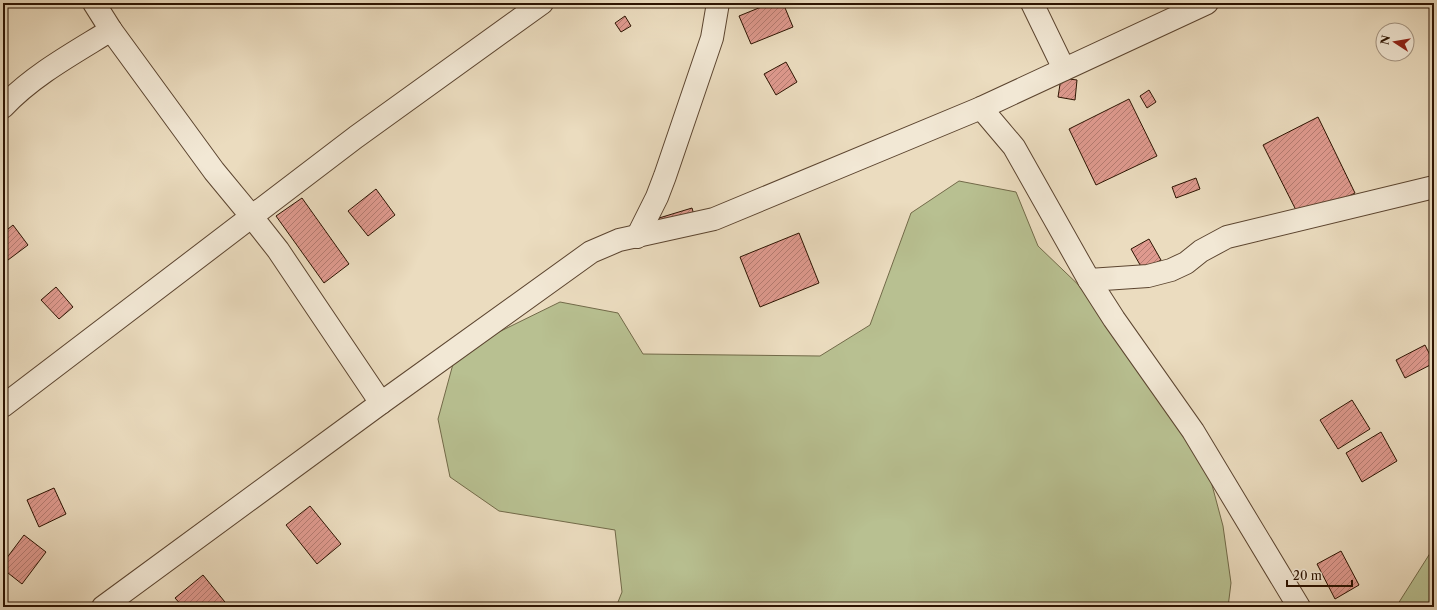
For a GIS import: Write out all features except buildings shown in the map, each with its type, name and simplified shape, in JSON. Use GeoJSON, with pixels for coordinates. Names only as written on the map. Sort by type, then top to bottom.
{"type":"FeatureCollection","features":[{"type":"Feature","properties":{"kind":"street"},"geometry":{"type":"LineString","coordinates":[[94,3],[111,30],[214,171],[278,250],[381,403]]}},
{"type":"Feature","properties":{"kind":"street"},"geometry":{"type":"LineString","coordinates":[[3,406],[356,137],[542,3]]}},
{"type":"Feature","properties":{"kind":"street"},"geometry":{"type":"LineString","coordinates":[[637,236],[657,197],[665,176],[712,38],[718,3]]}},
{"type":"Feature","properties":{"kind":"street"},"geometry":{"type":"LineString","coordinates":[[1032,3],[1064,69]]}},
{"type":"Feature","properties":{"kind":"street"},"geometry":{"type":"LineString","coordinates":[[103,607],[381,403],[591,252],[619,240],[714,219],[981,108],[1207,3]]}},
{"type":"Feature","properties":{"kind":"street"},"geometry":{"type":"LineString","coordinates":[[3,107],[17,92],[55,65],[111,30]]}},
{"type":"Feature","properties":{"kind":"street"},"geometry":{"type":"LineString","coordinates":[[981,108],[1014,147],[1022,159],[1089,280],[1114,319],[1193,431],[1299,607]]}},
{"type":"Feature","properties":{"kind":"street"},"geometry":{"type":"LineString","coordinates":[[1089,280],[1148,276],[1171,270],[1186,263],[1201,251],[1227,237],[1434,187]]}},
{"type":"Feature","properties":{"kind":"green space"},"geometry":{"type":"Polygon","coordinates":[[[959,181],[1016,192],[1038,246],[1114,319],[1208,470],[1223,526],[1231,583],[1228,607],[616,607],[622,592],[615,530],[499,511],[450,477],[438,419],[456,353],[560,302],[618,313],[643,354],[820,356],[870,325],[911,213],[959,181]]]}},
{"type":"Feature","properties":{"kind":"green space"},"geometry":{"type":"Polygon","coordinates":[[[1434,547],[1434,607],[1396,607],[1434,547]]]}}]}
